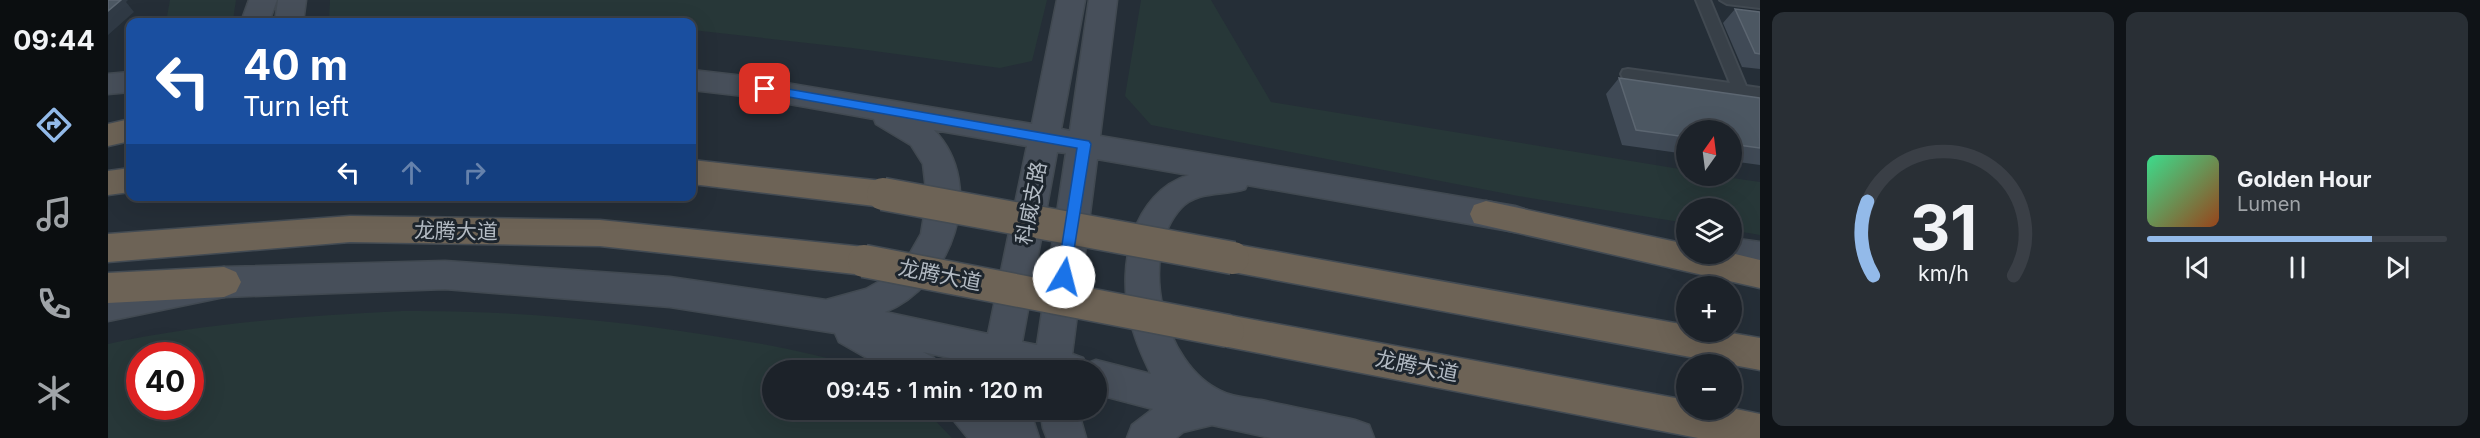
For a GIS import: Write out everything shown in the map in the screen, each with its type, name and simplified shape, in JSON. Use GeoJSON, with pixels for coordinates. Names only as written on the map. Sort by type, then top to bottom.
{"type":"FeatureCollection","features":[{"type":"Feature","properties":{"kind":"highway"},"geometry":{"type":"LineString","coordinates":[[108,135],[126,131]]}},
{"type":"Feature","properties":{"kind":"highway"},"geometry":{"type":"LineString","coordinates":[[696,172],[883,194],[1760,354]]}},
{"type":"Feature","properties":{"kind":"highway"},"geometry":{"type":"LineString","coordinates":[[108,183],[126,181]]}},
{"type":"Feature","properties":{"kind":"highway"},"geometry":{"type":"LineString","coordinates":[[1486,214],[1760,274]]}},
{"type":"Feature","properties":{"kind":"highway","name":"龙腾大道"},"geometry":{"type":"LineString","coordinates":[[108,248],[350,229],[600,233],[864,261],[1760,432]]}},
{"type":"Feature","properties":{"kind":"highway"},"geometry":{"type":"LineString","coordinates":[[108,288],[224,282]]}},
{"type":"Feature","properties":{"kind":"main road"},"geometry":{"type":"LineString","coordinates":[[256,18],[263,0]]}},
{"type":"Feature","properties":{"kind":"main road"},"geometry":{"type":"LineString","coordinates":[[290,18],[292,0]]}},
{"type":"Feature","properties":{"kind":"main road","name":"科威支路"},"geometry":{"type":"LineString","coordinates":[[1004,360],[1071,0]]}},
{"type":"Feature","properties":{"kind":"main road","name":"科威支路"},"geometry":{"type":"LineString","coordinates":[[1059,360],[1103,0]]}},
{"type":"Feature","properties":{"kind":"main road"},"geometry":{"type":"LineString","coordinates":[[696,80],[744,86],[1486,214],[1676,243]]}},
{"type":"Feature","properties":{"kind":"main road"},"geometry":{"type":"LineString","coordinates":[[108,84],[126,82]]}},
{"type":"Feature","properties":{"kind":"main road"},"geometry":{"type":"LineString","coordinates":[[824,315],[878,301],[910,279],[928,253],[941,223],[946,193],[941,169],[930,147],[911,129],[871,108]]}},
{"type":"Feature","properties":{"kind":"main road"},"geometry":{"type":"LineString","coordinates":[[1214,408],[1178,382],[1162,359],[1151,336],[1144,305],[1145,250],[1164,207],[1169,200],[1186,188],[1210,181],[1272,177]]}},
{"type":"Feature","properties":{"kind":"main road"},"geometry":{"type":"LineString","coordinates":[[1742,254],[1760,256]]}},
{"type":"Feature","properties":{"kind":"main road"},"geometry":{"type":"LineString","coordinates":[[108,306],[224,282],[446,275],[669,292],[824,315],[996,360]]}},
{"type":"Feature","properties":{"kind":"main road"},"geometry":{"type":"LineString","coordinates":[[824,315],[903,360]]}},
{"type":"Feature","properties":{"kind":"main road"},"geometry":{"type":"LineString","coordinates":[[1107,380],[1214,408],[1355,438]]}},
{"type":"Feature","properties":{"kind":"main road"},"geometry":{"type":"LineString","coordinates":[[1146,438],[1173,417],[1214,408]]}},
{"type":"Feature","properties":{"kind":"main road"},"geometry":{"type":"LineString","coordinates":[[977,420],[993,438]]}},
{"type":"Feature","properties":{"kind":"main road"},"geometry":{"type":"LineString","coordinates":[[1013,420],[1020,438]]}},
{"type":"Feature","properties":{"kind":"main road"},"geometry":{"type":"LineString","coordinates":[[1061,420],[1067,438]]}},
{"type":"Feature","properties":{"kind":"lane"},"geometry":{"type":"LineString","coordinates":[[1703,0],[1740,90]]}},
{"type":"Feature","properties":{"kind":"lane"},"geometry":{"type":"LineString","coordinates":[[1727,0],[1760,4]]}},
{"type":"Feature","properties":{"kind":"lane"},"geometry":{"type":"LineString","coordinates":[[1628,74],[1760,93]]}},
{"type":"Feature","properties":{"kind":"shaded area"},"geometry":{"type":"Polygon","coordinates":[[[170,0],[236,0],[233,18],[167,18],[170,0]]]}},
{"type":"Feature","properties":{"kind":"shaded area"},"geometry":{"type":"Polygon","coordinates":[[[330,0],[1047,0],[1032,61],[1000,68],[696,30],[696,18],[329,18],[330,0]]]}},
{"type":"Feature","properties":{"kind":"shaded area"},"geometry":{"type":"Polygon","coordinates":[[[1141,0],[1211,0],[1271,102],[1676,168],[1676,186],[1742,186],[1742,179],[1760,182],[1760,235],[1742,232],[1742,198],[1676,198],[1676,221],[1518,196],[1151,125],[1125,96],[1141,0]]]}},
{"type":"Feature","properties":{"kind":"shaded area"},"geometry":{"type":"Polygon","coordinates":[[[402,311],[479,312],[593,320],[748,341],[835,360],[762,360],[762,420],[935,420],[952,438],[108,438],[108,344],[181,331],[291,318],[402,311]]]}},
{"type":"Feature","properties":{"kind":"building"},"geometry":{"type":"Polygon","coordinates":[[[108,0],[121,0],[108,11],[108,0]]]}},
{"type":"Feature","properties":{"kind":"building"},"geometry":{"type":"Polygon","coordinates":[[[1735,9],[1760,12],[1760,54],[1755,53],[1735,9]]]}},
{"type":"Feature","properties":{"kind":"building"},"geometry":{"type":"Polygon","coordinates":[[[1619,78],[1760,98],[1760,148],[1742,146],[1742,120],[1676,120],[1676,136],[1636,130],[1619,78]]]}},
{"type":"Feature","properties":{"kind":"route"},"geometry":{"type":"LineString","coordinates":[[765,89],[1084,144],[1064,277]]}}]}
